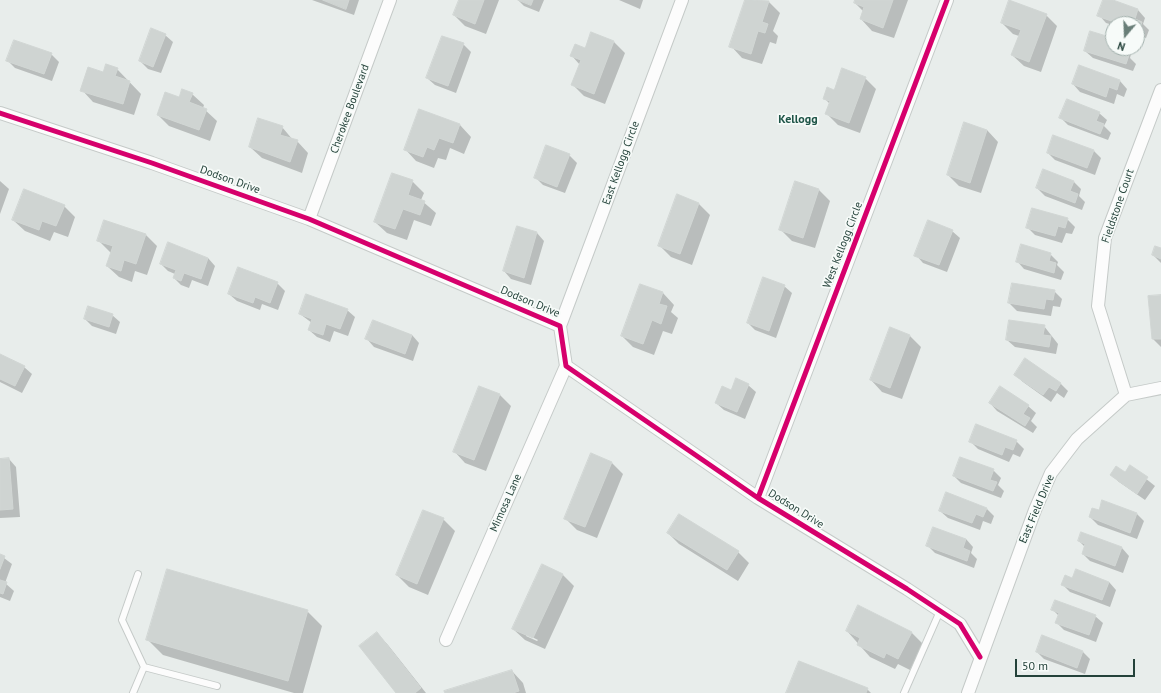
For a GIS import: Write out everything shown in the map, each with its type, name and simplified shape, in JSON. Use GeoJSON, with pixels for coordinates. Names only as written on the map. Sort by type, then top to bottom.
{"type":"FeatureCollection","features":[{"type":"Feature","properties":{"kind":"street","name":"Cherokee Boulevard"},"geometry":{"type":"LineString","coordinates":[[309,219],[390,0]]}},
{"type":"Feature","properties":{"kind":"street","name":"East Kellogg Circle"},"geometry":{"type":"LineString","coordinates":[[560,326],[682,0]]}},
{"type":"Feature","properties":{"kind":"street","name":"West Kellogg Circle"},"geometry":{"type":"LineString","coordinates":[[758,498],[947,0]]}},
{"type":"Feature","properties":{"kind":"street","name":"Fieldstone Court"},"geometry":{"type":"LineString","coordinates":[[1126,395],[1098,306],[1105,238],[1161,90]]}},
{"type":"Feature","properties":{"kind":"street","name":"Dodson Drive"},"geometry":{"type":"LineString","coordinates":[[0,113],[152,163],[309,219],[560,326],[566,366],[758,498],[960,624],[980,657]]}},
{"type":"Feature","properties":{"kind":"street","name":"Mimosa Lane"},"geometry":{"type":"LineString","coordinates":[[446,640],[566,366]]}},
{"type":"Feature","properties":{"kind":"street"},"geometry":{"type":"LineString","coordinates":[[1126,395],[1161,388]]}},
{"type":"Feature","properties":{"kind":"street","name":"East Field Drive"},"geometry":{"type":"LineString","coordinates":[[980,657],[1034,510],[1051,473],[1077,439],[1126,395]]}},
{"type":"Feature","properties":{"kind":"street"},"geometry":{"type":"LineString","coordinates":[[968,693],[980,657]]}},
{"type":"Feature","properties":{"kind":"lane"},"geometry":{"type":"LineString","coordinates":[[133,693],[144,667],[122,620],[138,574]]}},
{"type":"Feature","properties":{"kind":"lane"},"geometry":{"type":"LineString","coordinates":[[904,693],[940,611]]}},
{"type":"Feature","properties":{"kind":"lane"},"geometry":{"type":"LineString","coordinates":[[144,667],[217,686]]}},
{"type":"Feature","properties":{"kind":"building"},"geometry":{"type":"Polygon","coordinates":[[[323,0],[349,0],[346,9],[323,0]]]}},
{"type":"Feature","properties":{"kind":"building"},"geometry":{"type":"Polygon","coordinates":[[[459,0],[484,0],[475,24],[453,15],[459,0]]]}},
{"type":"Feature","properties":{"kind":"building"},"geometry":{"type":"Polygon","coordinates":[[[518,0],[533,0],[531,5],[518,0]]]}},
{"type":"Feature","properties":{"kind":"building"},"geometry":{"type":"Polygon","coordinates":[[[745,0],[769,1],[762,22],[768,24],[765,33],[758,31],[751,54],[729,47],[745,0]]]}},
{"type":"Feature","properties":{"kind":"building"},"geometry":{"type":"Polygon","coordinates":[[[855,0],[893,0],[883,28],[860,19],[864,7],[854,3],[855,0]]]}},
{"type":"Feature","properties":{"kind":"building"},"geometry":{"type":"Polygon","coordinates":[[[1009,0],[1047,14],[1029,62],[1011,55],[1021,30],[1001,23],[1009,0]]]}},
{"type":"Feature","properties":{"kind":"building"},"geometry":{"type":"Polygon","coordinates":[[[1103,0],[1113,0],[1138,9],[1136,16],[1105,16],[1105,19],[1097,16],[1103,0]]]}},
{"type":"Feature","properties":{"kind":"building"},"geometry":{"type":"Polygon","coordinates":[[[151,28],[166,34],[153,67],[139,61],[151,28]]]}},
{"type":"Feature","properties":{"kind":"building"},"geometry":{"type":"Polygon","coordinates":[[[1090,31],[1105,36],[1105,56],[1129,56],[1126,64],[1084,51],[1090,31]]]}},
{"type":"Feature","properties":{"kind":"building"},"geometry":{"type":"Polygon","coordinates":[[[591,32],[614,41],[594,94],[571,85],[581,60],[570,56],[575,44],[585,48],[591,32]]]}},
{"type":"Feature","properties":{"kind":"building"},"geometry":{"type":"Polygon","coordinates":[[[442,36],[464,43],[448,86],[426,78],[442,36]]]}},
{"type":"Feature","properties":{"kind":"building"},"geometry":{"type":"Polygon","coordinates":[[[14,40],[52,53],[44,74],[6,61],[14,40]]]}},
{"type":"Feature","properties":{"kind":"building"},"geometry":{"type":"Polygon","coordinates":[[[106,64],[118,68],[115,76],[130,81],[123,104],[80,91],[88,67],[103,72],[106,64]]]}},
{"type":"Feature","properties":{"kind":"building"},"geometry":{"type":"Polygon","coordinates":[[[1079,65],[1120,80],[1117,90],[1109,87],[1106,97],[1072,84],[1079,65]]]}},
{"type":"Feature","properties":{"kind":"building"},"geometry":{"type":"Polygon","coordinates":[[[842,68],[866,77],[849,123],[825,114],[830,101],[823,99],[827,87],[834,90],[842,68]]]}},
{"type":"Feature","properties":{"kind":"building"},"geometry":{"type":"Polygon","coordinates":[[[182,89],[193,93],[189,102],[207,109],[199,130],[157,115],[165,92],[179,97],[182,89]]]}},
{"type":"Feature","properties":{"kind":"building"},"geometry":{"type":"Polygon","coordinates":[[[1067,99],[1100,112],[1096,121],[1104,124],[1100,134],[1059,118],[1067,99]]]}},
{"type":"Feature","properties":{"kind":"building"},"geometry":{"type":"Polygon","coordinates":[[[419,109],[460,124],[453,143],[439,138],[434,150],[427,147],[423,157],[404,150],[419,109]]]}},
{"type":"Feature","properties":{"kind":"building"},"geometry":{"type":"Polygon","coordinates":[[[258,118],[283,126],[280,135],[298,140],[290,162],[249,147],[258,118]]]}},
{"type":"Feature","properties":{"kind":"building"},"geometry":{"type":"Polygon","coordinates":[[[964,122],[987,130],[970,183],[947,175],[964,122]]]}},
{"type":"Feature","properties":{"kind":"building"},"geometry":{"type":"Polygon","coordinates":[[[1053,135],[1094,150],[1087,168],[1047,153],[1053,135]]]}},
{"type":"Feature","properties":{"kind":"building"},"geometry":{"type":"Polygon","coordinates":[[[546,145],[570,154],[557,187],[534,178],[546,145]]]}},
{"type":"Feature","properties":{"kind":"building"},"geometry":{"type":"Polygon","coordinates":[[[1043,169],[1074,181],[1070,191],[1078,194],[1075,203],[1036,188],[1043,169]]]}},
{"type":"Feature","properties":{"kind":"building"},"geometry":{"type":"Polygon","coordinates":[[[392,173],[413,180],[408,195],[425,201],[420,215],[403,209],[395,229],[374,222],[392,173]]]}},
{"type":"Feature","properties":{"kind":"building"},"geometry":{"type":"Polygon","coordinates":[[[795,181],[819,189],[803,238],[779,230],[795,181]]]}},
{"type":"Feature","properties":{"kind":"building"},"geometry":{"type":"Polygon","coordinates":[[[24,189],[65,205],[56,226],[42,221],[39,230],[12,220],[24,189]]]}},
{"type":"Feature","properties":{"kind":"building"},"geometry":{"type":"Polygon","coordinates":[[[677,194],[699,203],[680,254],[658,246],[677,194]]]}},
{"type":"Feature","properties":{"kind":"building"},"geometry":{"type":"Polygon","coordinates":[[[1032,208],[1068,218],[1065,228],[1058,226],[1055,236],[1026,228],[1032,208]]]}},
{"type":"Feature","properties":{"kind":"building"},"geometry":{"type":"Polygon","coordinates":[[[104,220],[146,234],[136,264],[124,260],[121,271],[106,266],[113,246],[97,241],[104,220]]]}},
{"type":"Feature","properties":{"kind":"building"},"geometry":{"type":"Polygon","coordinates":[[[928,220],[953,230],[939,265],[914,256],[928,220]]]}},
{"type":"Feature","properties":{"kind":"building"},"geometry":{"type":"Polygon","coordinates":[[[517,226],[537,232],[524,278],[503,271],[517,226]]]}},
{"type":"Feature","properties":{"kind":"building"},"geometry":{"type":"Polygon","coordinates":[[[168,242],[208,258],[201,279],[184,273],[181,281],[173,278],[176,270],[160,264],[168,242]]]}},
{"type":"Feature","properties":{"kind":"building"},"geometry":{"type":"Polygon","coordinates":[[[1021,244],[1051,253],[1049,261],[1056,263],[1054,273],[1016,262],[1021,244]]]}},
{"type":"Feature","properties":{"kind":"building"},"geometry":{"type":"Polygon","coordinates":[[[1155,246],[1161,248],[1161,259],[1152,255],[1155,246]]]}},
{"type":"Feature","properties":{"kind":"building"},"geometry":{"type":"Polygon","coordinates":[[[238,267],[278,282],[270,303],[255,297],[253,303],[228,294],[238,267]]]}},
{"type":"Feature","properties":{"kind":"building"},"geometry":{"type":"Polygon","coordinates":[[[763,277],[785,285],[769,331],[747,323],[763,277]]]}},
{"type":"Feature","properties":{"kind":"building"},"geometry":{"type":"Polygon","coordinates":[[[1012,283],[1055,290],[1053,300],[1046,299],[1044,309],[1008,303],[1012,283]]]}},
{"type":"Feature","properties":{"kind":"building"},"geometry":{"type":"Polygon","coordinates":[[[640,284],[663,292],[659,304],[667,306],[661,324],[652,320],[643,344],[621,336],[640,284]]]}},
{"type":"Feature","properties":{"kind":"building"},"geometry":{"type":"Polygon","coordinates":[[[306,294],[348,309],[340,329],[326,324],[323,335],[308,330],[312,319],[299,314],[306,294]]]}},
{"type":"Feature","properties":{"kind":"building"},"geometry":{"type":"Polygon","coordinates":[[[1161,295],[1161,339],[1152,339],[1148,296],[1161,295]]]}},
{"type":"Feature","properties":{"kind":"building"},"geometry":{"type":"Polygon","coordinates":[[[88,306],[113,314],[109,327],[84,319],[88,306]]]}},
{"type":"Feature","properties":{"kind":"building"},"geometry":{"type":"Polygon","coordinates":[[[373,320],[412,335],[405,354],[365,339],[373,320]]]}},
{"type":"Feature","properties":{"kind":"building"},"geometry":{"type":"Polygon","coordinates":[[[1009,320],[1045,325],[1043,335],[1051,336],[1049,347],[1006,340],[1009,320]]]}},
{"type":"Feature","properties":{"kind":"building"},"geometry":{"type":"Polygon","coordinates":[[[890,327],[910,335],[890,388],[870,380],[890,327]]]}},
{"type":"Feature","properties":{"kind":"building"},"geometry":{"type":"Polygon","coordinates":[[[0,354],[25,366],[15,386],[0,379],[0,354]]]}},
{"type":"Feature","properties":{"kind":"building"},"geometry":{"type":"Polygon","coordinates":[[[1025,358],[1061,383],[1056,391],[1049,387],[1043,395],[1014,375],[1025,358]]]}},
{"type":"Feature","properties":{"kind":"building"},"geometry":{"type":"Polygon","coordinates":[[[736,378],[749,384],[737,412],[715,403],[722,386],[731,390],[736,378]]]}},
{"type":"Feature","properties":{"kind":"building"},"geometry":{"type":"Polygon","coordinates":[[[479,386],[500,394],[474,460],[453,452],[479,386]]]}},
{"type":"Feature","properties":{"kind":"building"},"geometry":{"type":"Polygon","coordinates":[[[1000,386],[1029,405],[1023,414],[1030,418],[1025,426],[989,403],[1000,386]]]}},
{"type":"Feature","properties":{"kind":"building"},"geometry":{"type":"Polygon","coordinates":[[[976,424],[1017,440],[1013,450],[1005,447],[1002,455],[969,442],[976,424]]]}},
{"type":"Feature","properties":{"kind":"building"},"geometry":{"type":"Polygon","coordinates":[[[591,453],[612,462],[585,527],[564,519],[591,453]]]}},
{"type":"Feature","properties":{"kind":"building"},"geometry":{"type":"Polygon","coordinates":[[[960,457],[994,469],[990,480],[997,482],[993,491],[953,476],[960,457]]]}},
{"type":"Feature","properties":{"kind":"building"},"geometry":{"type":"Polygon","coordinates":[[[9,458],[13,509],[0,510],[0,459],[9,458]]]}},
{"type":"Feature","properties":{"kind":"building"},"geometry":{"type":"Polygon","coordinates":[[[1130,465],[1148,477],[1137,494],[1110,475],[1116,466],[1125,472],[1130,465]]]}},
{"type":"Feature","properties":{"kind":"building"},"geometry":{"type":"Polygon","coordinates":[[[946,492],[987,508],[983,517],[976,514],[972,523],[939,511],[946,492]]]}},
{"type":"Feature","properties":{"kind":"building"},"geometry":{"type":"Polygon","coordinates":[[[1102,500],[1137,513],[1130,533],[1089,517],[1092,508],[1099,510],[1102,500]]]}},
{"type":"Feature","properties":{"kind":"building"},"geometry":{"type":"Polygon","coordinates":[[[423,510],[444,518],[417,584],[396,575],[423,510]]]}},
{"type":"Feature","properties":{"kind":"building"},"geometry":{"type":"Polygon","coordinates":[[[679,514],[739,551],[727,570],[667,533],[679,514]]]}},
{"type":"Feature","properties":{"kind":"building"},"geometry":{"type":"Polygon","coordinates":[[[933,527],[966,539],[963,548],[970,551],[967,561],[926,546],[933,527]]]}},
{"type":"Feature","properties":{"kind":"building"},"geometry":{"type":"Polygon","coordinates":[[[1081,532],[1122,547],[1115,566],[1082,554],[1085,544],[1078,541],[1081,532]]]}},
{"type":"Feature","properties":{"kind":"building"},"geometry":{"type":"Polygon","coordinates":[[[0,554],[5,556],[0,569],[0,554]]]}},
{"type":"Feature","properties":{"kind":"building"},"geometry":{"type":"Polygon","coordinates":[[[542,564],[563,574],[533,638],[512,629],[542,564]]]}},
{"type":"Feature","properties":{"kind":"building"},"geometry":{"type":"Polygon","coordinates":[[[167,569],[308,610],[288,681],[146,640],[167,569]]]}},
{"type":"Feature","properties":{"kind":"building"},"geometry":{"type":"Polygon","coordinates":[[[1076,569],[1109,582],[1102,600],[1061,585],[1065,575],[1072,578],[1076,569]]]}},
{"type":"Feature","properties":{"kind":"building"},"geometry":{"type":"Polygon","coordinates":[[[0,580],[7,582],[3,594],[0,593],[0,580]]]}},
{"type":"Feature","properties":{"kind":"building"},"geometry":{"type":"Polygon","coordinates":[[[1055,600],[1096,615],[1089,635],[1055,623],[1059,613],[1051,610],[1055,600]]]}},
{"type":"Feature","properties":{"kind":"building"},"geometry":{"type":"Polygon","coordinates":[[[858,605],[912,632],[898,659],[886,653],[884,658],[857,645],[860,638],[846,631],[858,605]]]}},
{"type":"Feature","properties":{"kind":"building"},"geometry":{"type":"Polygon","coordinates":[[[377,632],[421,688],[415,693],[396,693],[359,646],[377,632]]]}},
{"type":"Feature","properties":{"kind":"building"},"geometry":{"type":"Polygon","coordinates":[[[1042,635],[1083,651],[1077,668],[1036,652],[1042,635]]]}},
{"type":"Feature","properties":{"kind":"building"},"geometry":{"type":"Polygon","coordinates":[[[799,661],[868,688],[866,693],[786,693],[799,661]]]}},
{"type":"Feature","properties":{"kind":"building"},"geometry":{"type":"Polygon","coordinates":[[[512,670],[519,691],[513,693],[445,693],[444,691],[512,670]]]}},
{"type":"Feature","properties":{"kind":"cycle path"},"geometry":{"type":"LineString","coordinates":[[758,498],[947,0]]}},
{"type":"Feature","properties":{"kind":"cycle path"},"geometry":{"type":"LineString","coordinates":[[0,113],[152,163],[309,219],[560,326],[566,366],[758,498],[907,589],[960,624],[980,657]]}},
{"type":"Feature","properties":{"kind":"district","name":"Kellogg"},"geometry":{"type":"Point","coordinates":[798,120]}}]}
